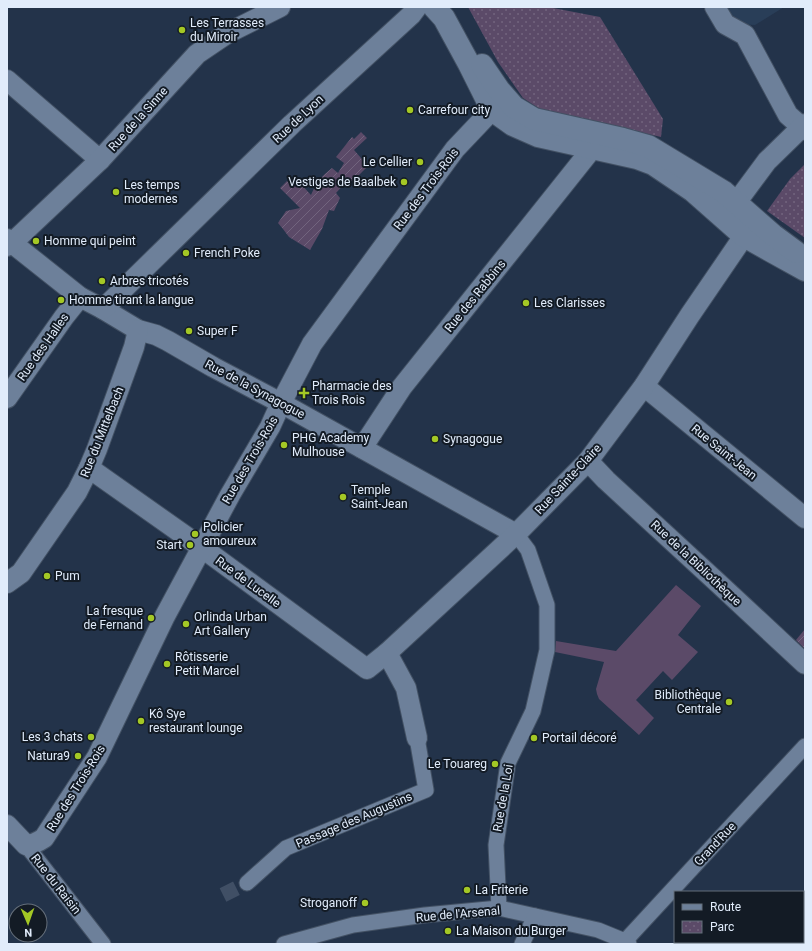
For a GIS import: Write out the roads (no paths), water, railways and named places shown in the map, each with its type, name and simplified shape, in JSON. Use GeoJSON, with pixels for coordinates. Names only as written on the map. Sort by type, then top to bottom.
{"type":"FeatureCollection","features":[{"type":"Feature","properties":{"kind":"main road"},"geometry":{"type":"LineString","coordinates":[[434,7],[444,18],[492,110],[514,124],[538,136],[637,158],[654,164],[693,192],[773,235],[801,256],[805,261]]}},
{"type":"Feature","properties":{"kind":"main road"},"geometry":{"type":"LineString","coordinates":[[449,7],[483,67],[499,90],[514,106],[534,119],[648,146],[724,192],[730,211],[744,236],[805,270]]}},
{"type":"Feature","properties":{"kind":"main road"},"geometry":{"type":"LineString","coordinates":[[591,148],[596,141],[626,147],[648,146]]}},
{"type":"Feature","properties":{"kind":"main road"},"geometry":{"type":"LineString","coordinates":[[744,236],[750,230],[757,229],[773,235]]}},
{"type":"Feature","properties":{"kind":"street","name":"Rue de la Sinne"},"geometry":{"type":"LineString","coordinates":[[9,243],[100,160],[197,54],[228,33],[280,7]]}},
{"type":"Feature","properties":{"kind":"street","name":"Rue de Lyon"},"geometry":{"type":"LineString","coordinates":[[103,309],[292,124],[411,15],[417,7]]}},
{"type":"Feature","properties":{"kind":"street"},"geometry":{"type":"LineString","coordinates":[[715,7],[725,24],[745,35],[788,115],[804,127],[767,161],[730,211]]}},
{"type":"Feature","properties":{"kind":"street"},"geometry":{"type":"LineString","coordinates":[[7,80],[100,160]]}},
{"type":"Feature","properties":{"kind":"street","name":"Rue des Trois-Rois"},"geometry":{"type":"LineString","coordinates":[[26,845],[31,845],[44,838],[97,757],[165,616],[201,547],[270,427],[315,339],[455,149],[492,110]]}},
{"type":"Feature","properties":{"kind":"street","name":"Rue des Rabbins"},"geometry":{"type":"LineString","coordinates":[[362,448],[402,387],[517,244],[591,148]]}},
{"type":"Feature","properties":{"kind":"street","name":"Rue Sainte-Claire"},"geometry":{"type":"LineString","coordinates":[[367,669],[387,653],[516,534],[588,461],[644,386],[744,236]]}},
{"type":"Feature","properties":{"kind":"street","name":"Rue de la Synagogue"},"geometry":{"type":"LineString","coordinates":[[9,243],[80,297],[138,330],[156,335],[168,341],[516,534]]}},
{"type":"Feature","properties":{"kind":"street","name":"Rue des Halles"},"geometry":{"type":"LineString","coordinates":[[7,398],[64,317],[80,297]]}},
{"type":"Feature","properties":{"kind":"street","name":"Rue du Mittelbach"},"geometry":{"type":"LineString","coordinates":[[7,583],[21,573],[76,492],[89,468],[134,347],[138,330]]}},
{"type":"Feature","properties":{"kind":"street","name":"Rue Saint-Jean"},"geometry":{"type":"LineString","coordinates":[[644,386],[804,516]]}},
{"type":"Feature","properties":{"kind":"street","name":"Rue de la Bibliothèque"},"geometry":{"type":"LineString","coordinates":[[588,461],[606,480],[805,664]]}},
{"type":"Feature","properties":{"kind":"street","name":"Rue de Lucelle"},"geometry":{"type":"LineString","coordinates":[[89,468],[201,547],[367,669]]}},
{"type":"Feature","properties":{"kind":"street","name":"Rue de la Loi"},"geometry":{"type":"LineString","coordinates":[[499,908],[496,846],[508,763],[533,711],[547,650],[547,605],[528,550],[516,534]]}},
{"type":"Feature","properties":{"kind":"street","name":"Passage des Augustins"},"geometry":{"type":"LineString","coordinates":[[247,883],[286,848],[426,790],[406,688],[387,653]]}},
{"type":"Feature","properties":{"kind":"street","name":"Grand'Rue"},"geometry":{"type":"LineString","coordinates":[[627,943],[805,746]]}},
{"type":"Feature","properties":{"kind":"street","name":"Rue du Raisin"},"geometry":{"type":"LineString","coordinates":[[7,825],[26,845],[103,944]]}},
{"type":"Feature","properties":{"kind":"street","name":"Rue de l'Arsenal"},"geometry":{"type":"LineString","coordinates":[[284,944],[353,925],[425,915],[499,908],[598,930],[627,943]]}},
{"type":"Feature","properties":{"kind":"street"},"geometry":{"type":"LineString","coordinates":[[522,944],[535,916]]}},
{"type":"Feature","properties":{"kind":"tunnel"},"geometry":{"type":"LineString","coordinates":[[223,895],[247,883]]}},
{"type":"Feature","properties":{"kind":"place","name":"Les Terrasses du Miroir"},"geometry":{"type":"Point","coordinates":[182,30]}},
{"type":"Feature","properties":{"kind":"place","name":"Carrefour city"},"geometry":{"type":"Point","coordinates":[410,110]}},
{"type":"Feature","properties":{"kind":"place","name":"Le Cellier"},"geometry":{"type":"Point","coordinates":[420,162]}},
{"type":"Feature","properties":{"kind":"place","name":"Vestiges de Baalbek"},"geometry":{"type":"Point","coordinates":[404,182]}},
{"type":"Feature","properties":{"kind":"place","name":"Les temps modernes"},"geometry":{"type":"Point","coordinates":[116,192]}},
{"type":"Feature","properties":{"kind":"place","name":"Homme qui peint"},"geometry":{"type":"Point","coordinates":[36,241]}},
{"type":"Feature","properties":{"kind":"place","name":"French Poke"},"geometry":{"type":"Point","coordinates":[186,253]}},
{"type":"Feature","properties":{"kind":"place","name":"Arbres tricotés"},"geometry":{"type":"Point","coordinates":[102,281]}},
{"type":"Feature","properties":{"kind":"place","name":"Homme tirant la langue"},"geometry":{"type":"Point","coordinates":[61,300]}},
{"type":"Feature","properties":{"kind":"place","name":"Les Clarisses"},"geometry":{"type":"Point","coordinates":[526,303]}},
{"type":"Feature","properties":{"kind":"place","name":"Super F"},"geometry":{"type":"Point","coordinates":[189,331]}},
{"type":"Feature","properties":{"kind":"place","name":"Pharmacie des Trois Rois"},"geometry":{"type":"Point","coordinates":[304,393]}},
{"type":"Feature","properties":{"kind":"place","name":"Synagogue"},"geometry":{"type":"Point","coordinates":[435,439]}},
{"type":"Feature","properties":{"kind":"place","name":"PHG Academy Mulhouse"},"geometry":{"type":"Point","coordinates":[284,445]}},
{"type":"Feature","properties":{"kind":"place","name":"Temple Saint-Jean"},"geometry":{"type":"Point","coordinates":[343,497]}},
{"type":"Feature","properties":{"kind":"place","name":"Policier amoureux"},"geometry":{"type":"Point","coordinates":[195,534]}},
{"type":"Feature","properties":{"kind":"place","name":"Start"},"geometry":{"type":"Point","coordinates":[190,545]}},
{"type":"Feature","properties":{"kind":"place","name":"Pum"},"geometry":{"type":"Point","coordinates":[47,576]}},
{"type":"Feature","properties":{"kind":"place","name":"La fresque de Fernand"},"geometry":{"type":"Point","coordinates":[151,618]}},
{"type":"Feature","properties":{"kind":"place","name":"Orlinda Urban Art Gallery"},"geometry":{"type":"Point","coordinates":[186,624]}},
{"type":"Feature","properties":{"kind":"place","name":"Rôtisserie Petit Marcel"},"geometry":{"type":"Point","coordinates":[167,664]}},
{"type":"Feature","properties":{"kind":"place","name":"Bibliothèque Centrale"},"geometry":{"type":"Point","coordinates":[729,702]}},
{"type":"Feature","properties":{"kind":"place","name":"Kô Sye restaurant lounge"},"geometry":{"type":"Point","coordinates":[141,721]}},
{"type":"Feature","properties":{"kind":"place","name":"Les 3 chats"},"geometry":{"type":"Point","coordinates":[91,737]}},
{"type":"Feature","properties":{"kind":"place","name":"Portail décoré"},"geometry":{"type":"Point","coordinates":[534,738]}},
{"type":"Feature","properties":{"kind":"place","name":"Natura9"},"geometry":{"type":"Point","coordinates":[78,756]}},
{"type":"Feature","properties":{"kind":"place","name":"Le Touareg"},"geometry":{"type":"Point","coordinates":[495,764]}},
{"type":"Feature","properties":{"kind":"place","name":"La Friterie"},"geometry":{"type":"Point","coordinates":[467,890]}},
{"type":"Feature","properties":{"kind":"place","name":"Stroganoff"},"geometry":{"type":"Point","coordinates":[365,903]}},
{"type":"Feature","properties":{"kind":"place","name":"La Maison du Burger"},"geometry":{"type":"Point","coordinates":[448,931]}}]}
